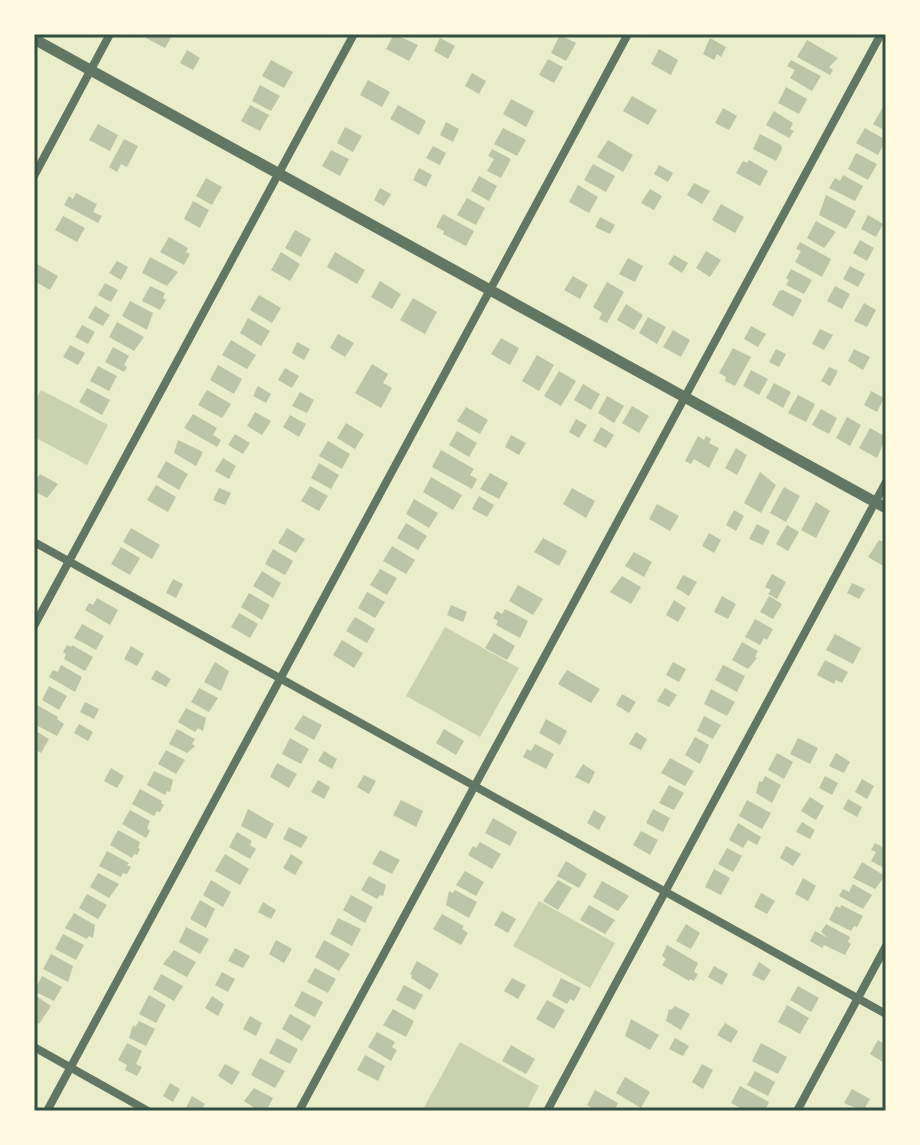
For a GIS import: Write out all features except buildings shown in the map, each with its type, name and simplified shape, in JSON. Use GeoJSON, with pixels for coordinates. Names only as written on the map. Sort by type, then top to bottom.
{"type":"FeatureCollection","features":[{"type":"Feature","properties":{"kind":"street"},"geometry":{"type":"LineString","coordinates":[[34,176],[110,34]]}},
{"type":"Feature","properties":{"kind":"street"},"geometry":{"type":"LineString","coordinates":[[34,626],[354,34]]}},
{"type":"Feature","properties":{"kind":"street"},"geometry":{"type":"LineString","coordinates":[[47,1111],[628,34]]}},
{"type":"Feature","properties":{"kind":"street"},"geometry":{"type":"LineString","coordinates":[[299,1111],[881,34]]}},
{"type":"Feature","properties":{"kind":"street"},"geometry":{"type":"LineString","coordinates":[[34,39],[880,505]]}},
{"type":"Feature","properties":{"kind":"street"},"geometry":{"type":"LineString","coordinates":[[547,1111],[880,505],[886,482]]}},
{"type":"Feature","properties":{"kind":"street"},"geometry":{"type":"LineString","coordinates":[[34,542],[886,1014]]}},
{"type":"Feature","properties":{"kind":"street"},"geometry":{"type":"LineString","coordinates":[[797,1111],[886,946]]}},
{"type":"Feature","properties":{"kind":"street"},"geometry":{"type":"LineString","coordinates":[[34,1047],[148,1111]]}},
{"type":"Feature","properties":{"kind":"green space"},"geometry":{"type":"Polygon","coordinates":[[[41,390],[108,425],[87,465],[34,437],[34,403],[41,390]]]}},
{"type":"Feature","properties":{"kind":"green space"},"geometry":{"type":"Polygon","coordinates":[[[445,627],[519,668],[480,737],[406,696],[445,627]]]}},
{"type":"Feature","properties":{"kind":"green space"},"geometry":{"type":"Polygon","coordinates":[[[539,901],[615,943],[590,988],[513,946],[539,901]]]}},
{"type":"Feature","properties":{"kind":"green space"},"geometry":{"type":"Polygon","coordinates":[[[460,1042],[539,1086],[526,1111],[422,1111],[460,1042]]]}}]}
